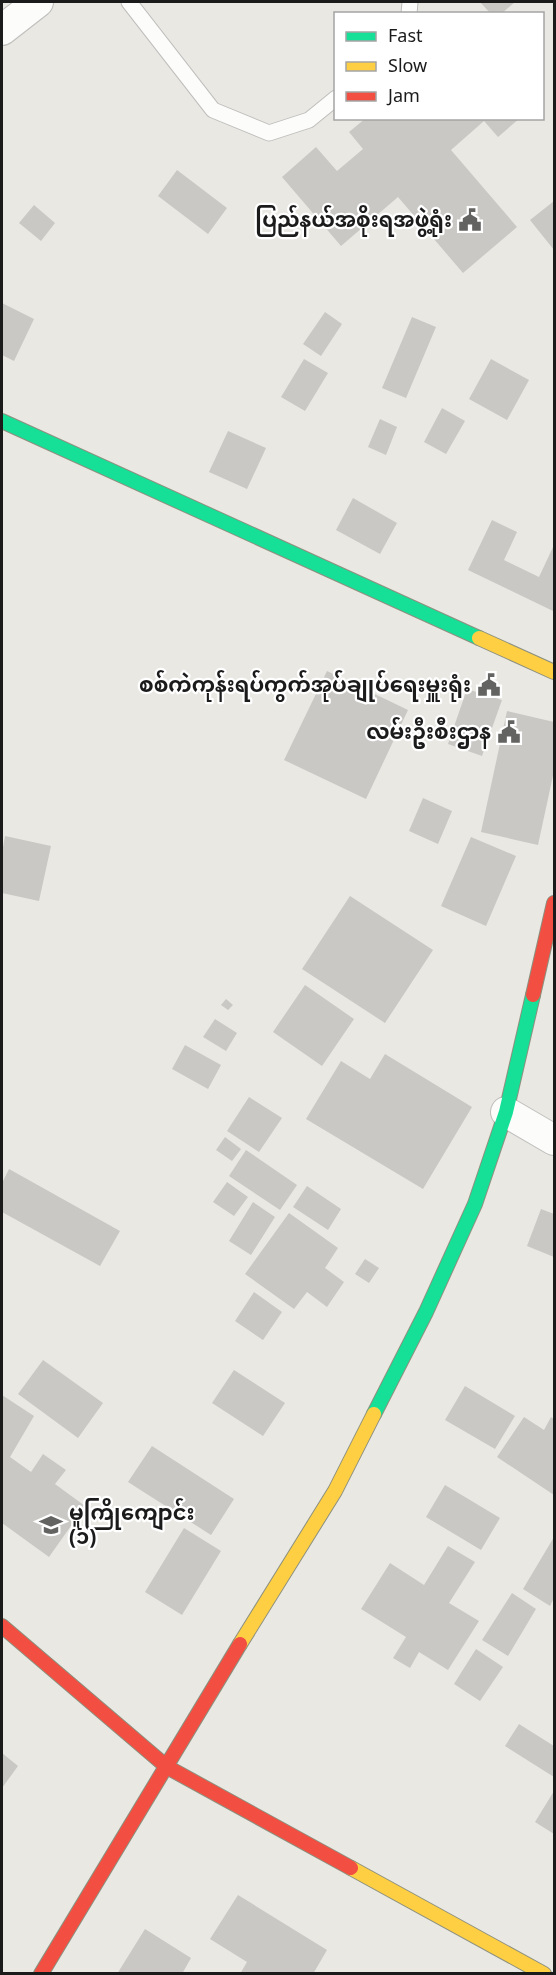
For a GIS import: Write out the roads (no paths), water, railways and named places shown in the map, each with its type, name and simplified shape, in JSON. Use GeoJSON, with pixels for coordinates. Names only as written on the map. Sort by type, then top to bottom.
{"type":"FeatureCollection","features":[{"type":"Feature","properties":{"kind":"street"},"geometry":{"type":"LineString","coordinates":[[2,30],[38,2]]}},
{"type":"Feature","properties":{"kind":"street"},"geometry":{"type":"LineString","coordinates":[[2,422],[555,672]]}},
{"type":"Feature","properties":{"kind":"street"},"geometry":{"type":"LineString","coordinates":[[41,1974],[254,1620],[335,1491],[426,1312],[475,1204],[506,1112],[555,903]]}},
{"type":"Feature","properties":{"kind":"street"},"geometry":{"type":"LineString","coordinates":[[506,1112],[555,1140]]}},
{"type":"Feature","properties":{"kind":"street"},"geometry":{"type":"LineString","coordinates":[[2,1626],[167,1767],[544,1974]]}},
{"type":"Feature","properties":{"kind":"lane"},"geometry":{"type":"LineString","coordinates":[[129,2],[213,110],[269,133],[309,120],[334,100]]}},
{"type":"Feature","properties":{"kind":"place","name":"ပြည်နယ်အစိုးရအဖွဲ့ရုံး"},"geometry":{"type":"Point","coordinates":[470,220]}},
{"type":"Feature","properties":{"kind":"place","name":"စစ်ကဲကုန်းရပ်ကွက်အုပ်ချုပ်ရေးမှူးရုံး"},"geometry":{"type":"Point","coordinates":[489,685]}},
{"type":"Feature","properties":{"kind":"place","name":"လမ်းဦးစီးဌာန"},"geometry":{"type":"Point","coordinates":[509,732]}},
{"type":"Feature","properties":{"kind":"place","name":"မူကြိုကျောင်း (၁)"},"geometry":{"type":"Point","coordinates":[51,1525]}}]}
